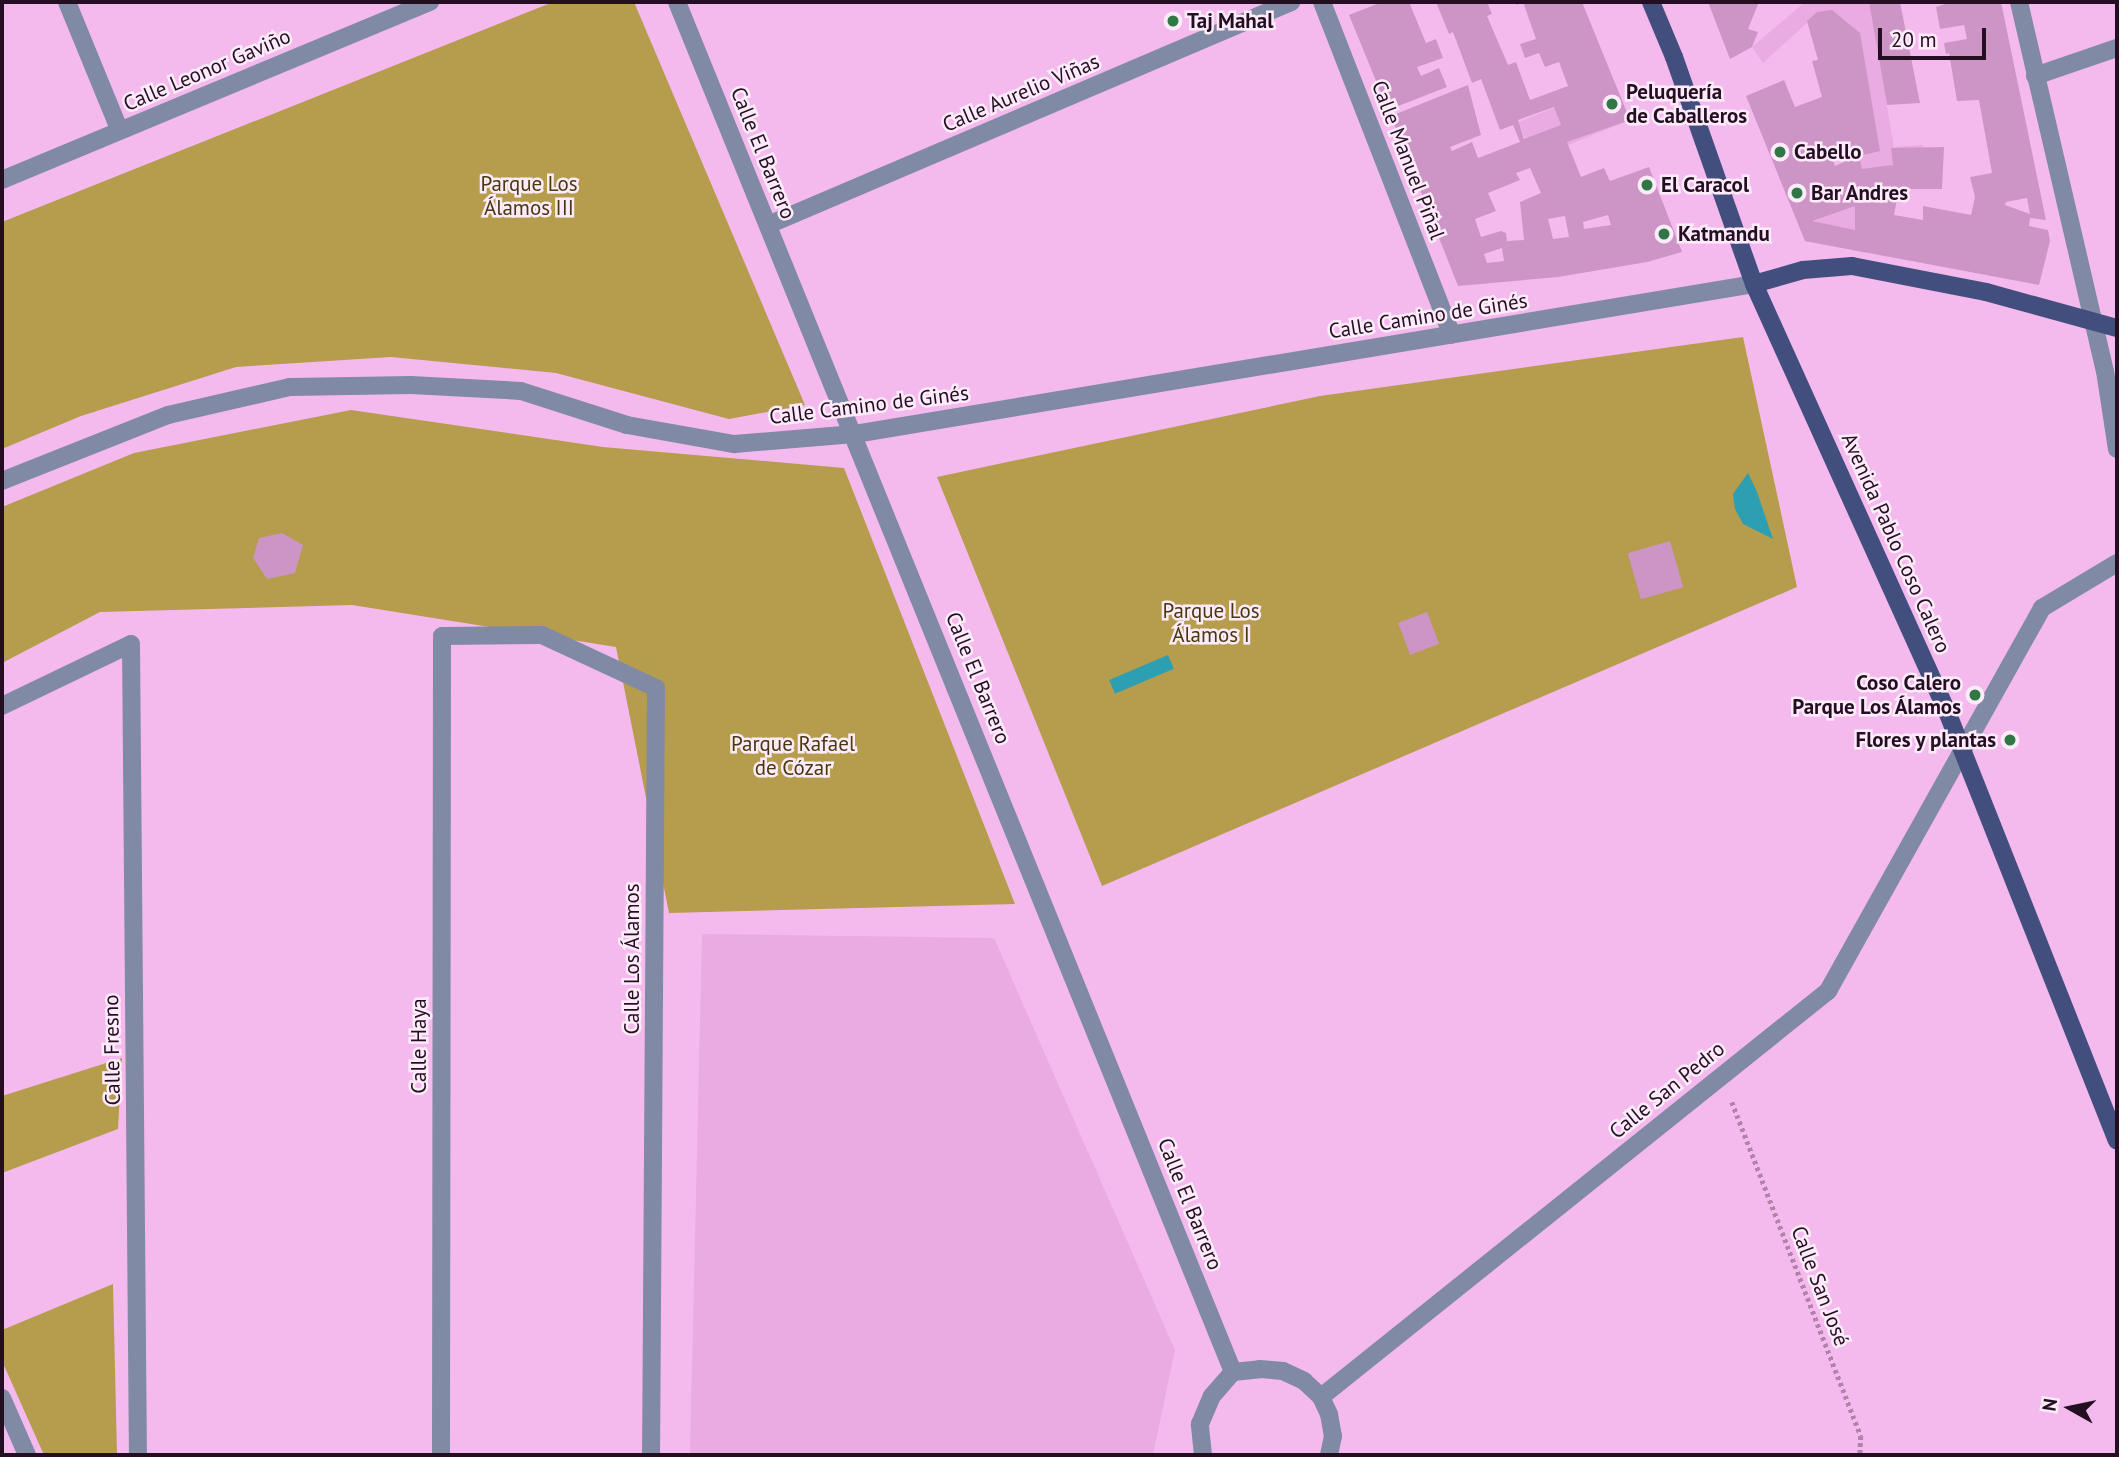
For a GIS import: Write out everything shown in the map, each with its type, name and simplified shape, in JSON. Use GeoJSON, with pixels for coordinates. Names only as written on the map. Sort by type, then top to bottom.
{"type":"FeatureCollection","features":[{"type":"Feature","properties":{"kind":"main road","name":"Avenida Pablo Coso Calero"},"geometry":{"type":"LineString","coordinates":[[1651,2],[1754,284],[1963,752],[2117,1140]]}},
{"type":"Feature","properties":{"kind":"main road"},"geometry":{"type":"LineString","coordinates":[[1754,284],[1803,270],[1852,266],[1986,292],[2117,328]]}},
{"type":"Feature","properties":{"kind":"street"},"geometry":{"type":"LineString","coordinates":[[67,2],[120,131]]}},
{"type":"Feature","properties":{"kind":"street","name":"Calle Leonor Gaviño"},"geometry":{"type":"LineString","coordinates":[[2,180],[430,2]]}},
{"type":"Feature","properties":{"kind":"street","name":"Calle El Barrero"},"geometry":{"type":"LineString","coordinates":[[677,2],[855,434],[1233,1373]]}},
{"type":"Feature","properties":{"kind":"street","name":"Calle Aurelio Viñas"},"geometry":{"type":"LineString","coordinates":[[768,225],[1291,2]]}},
{"type":"Feature","properties":{"kind":"street","name":"Calle Manuel Piñal"},"geometry":{"type":"LineString","coordinates":[[1322,2],[1452,335]]}},
{"type":"Feature","properties":{"kind":"street"},"geometry":{"type":"LineString","coordinates":[[2019,2],[2105,372],[2117,449]]}},
{"type":"Feature","properties":{"kind":"street"},"geometry":{"type":"LineString","coordinates":[[2035,76],[2117,48]]}},
{"type":"Feature","properties":{"kind":"street","name":"Calle Camino de Ginés"},"geometry":{"type":"LineString","coordinates":[[2,481],[168,415],[290,387],[411,385],[521,391],[627,425],[734,444],[855,434],[1754,284]]}},
{"type":"Feature","properties":{"kind":"street","name":"Calle San Pedro"},"geometry":{"type":"LineString","coordinates":[[1321,1397],[1828,991],[2042,608],[2117,563]]}},
{"type":"Feature","properties":{"kind":"street","name":"Calle Los Álamos"},"geometry":{"type":"LineString","coordinates":[[442,636],[542,635],[656,688],[651,1455]]}},
{"type":"Feature","properties":{"kind":"street","name":"Calle Haya"},"geometry":{"type":"LineString","coordinates":[[441,1455],[442,636]]}},
{"type":"Feature","properties":{"kind":"street","name":"Calle Fresno"},"geometry":{"type":"LineString","coordinates":[[2,706],[131,643],[138,1455]]}},
{"type":"Feature","properties":{"kind":"street"},"geometry":{"type":"LineString","coordinates":[[1203,1455],[1200,1424],[1212,1396],[1233,1373],[1260,1369],[1283,1371],[1304,1381],[1321,1397],[1329,1414],[1333,1436],[1329,1455]]}},
{"type":"Feature","properties":{"kind":"street"},"geometry":{"type":"LineString","coordinates":[[2,1398],[27,1455]]}},
{"type":"Feature","properties":{"kind":"path","name":"Calle San José"},"geometry":{"type":"LineString","coordinates":[[1743,1130],[1861,1436],[1860,1455]]}},
{"type":"Feature","properties":{"kind":"shaded area"},"geometry":{"type":"Polygon","coordinates":[[[1805,2],[1869,2],[1894,147],[1923,145],[1925,187],[1862,169],[1818,13],[1763,63],[1752,47],[1805,2]]]}},
{"type":"Feature","properties":{"kind":"shaded area"},"geometry":{"type":"Polygon","coordinates":[[[1615,83],[1630,120],[1534,159],[1519,122],[1615,83]]]}},
{"type":"Feature","properties":{"kind":"shaded area"},"geometry":{"type":"Polygon","coordinates":[[[1862,202],[1866,253],[1805,241],[1799,226],[1862,202]]]}},
{"type":"Feature","properties":{"kind":"shaded area"},"geometry":{"type":"Polygon","coordinates":[[[1748,473],[1773,539],[1743,524],[1735,509],[1733,494],[1748,473]]]}},
{"type":"Feature","properties":{"kind":"shaded area"},"geometry":{"type":"Polygon","coordinates":[[[1168,655],[1174,669],[1115,694],[1109,680],[1168,655]]]}},
{"type":"Feature","properties":{"kind":"shaded area"},"geometry":{"type":"Polygon","coordinates":[[[702,934],[994,938],[1175,1350],[1153,1455],[690,1455],[702,934]]]}},
{"type":"Feature","properties":{"kind":"green space","name":"Parque Los Álamos III"},"geometry":{"type":"Polygon","coordinates":[[[553,2],[634,2],[805,405],[729,419],[556,373],[391,357],[236,367],[81,416],[2,449],[2,222],[553,2]]]}},
{"type":"Feature","properties":{"kind":"green space","name":"Parque Los Álamos I"},"geometry":{"type":"Polygon","coordinates":[[[1743,337],[1797,587],[1102,886],[937,477],[1320,396],[1743,337]]]}},
{"type":"Feature","properties":{"kind":"green space","name":"Parque Rafael de Cózar"},"geometry":{"type":"Polygon","coordinates":[[[351,410],[603,447],[844,468],[1015,904],[669,913],[616,647],[352,605],[100,612],[2,663],[2,507],[134,453],[351,410]]]}},
{"type":"Feature","properties":{"kind":"green space"},"geometry":{"type":"Polygon","coordinates":[[[122,1058],[118,1129],[2,1173],[2,1096],[122,1058]]]}},
{"type":"Feature","properties":{"kind":"green space"},"geometry":{"type":"Polygon","coordinates":[[[113,1284],[117,1455],[44,1455],[2,1361],[2,1330],[113,1284]]]}},
{"type":"Feature","properties":{"kind":"building"},"geometry":{"type":"Polygon","coordinates":[[[1382,2],[1409,2],[1426,43],[1436,39],[1443,58],[1417,67],[1421,76],[1439,68],[1447,87],[1388,110],[1349,15],[1382,2]]]}},
{"type":"Feature","properties":{"kind":"building"},"geometry":{"type":"Polygon","coordinates":[[[1436,2],[1487,2],[1492,14],[1487,16],[1508,65],[1516,62],[1530,100],[1568,86],[1559,62],[1545,67],[1539,53],[1525,58],[1520,44],[1536,39],[1523,2],[1582,2],[1630,120],[1567,142],[1581,177],[1604,168],[1610,181],[1649,167],[1682,252],[1647,262],[1558,277],[1458,286],[1391,116],[1468,85],[1481,135],[1450,147],[1452,151],[1472,142],[1478,158],[1520,142],[1513,125],[1500,130],[1481,79],[1472,83],[1453,32],[1449,34],[1436,2]],[[1554,107],[1518,120],[1524,139],[1561,125],[1554,107]],[[1530,168],[1516,173],[1520,180],[1488,193],[1496,211],[1475,219],[1481,237],[1501,231],[1506,233],[1507,241],[1524,240],[1520,202],[1541,193],[1530,168]],[[1608,215],[1583,222],[1584,229],[1611,225],[1608,215]],[[1565,216],[1548,219],[1553,239],[1569,237],[1565,216]],[[1502,248],[1484,254],[1487,263],[1504,261],[1502,248]]]}},
{"type":"Feature","properties":{"kind":"building"},"geometry":{"type":"Polygon","coordinates":[[[1708,2],[1759,2],[1748,29],[1758,32],[1752,47],[1730,59],[1708,2]]]}},
{"type":"Feature","properties":{"kind":"building"},"geometry":{"type":"Polygon","coordinates":[[[1869,2],[1900,2],[1920,103],[1887,105],[1869,2]]]}},
{"type":"Feature","properties":{"kind":"building"},"geometry":{"type":"Polygon","coordinates":[[[1944,2],[2001,2],[2046,220],[2030,218],[2029,226],[2048,230],[2050,241],[2039,285],[1805,241],[1746,96],[1784,80],[1795,107],[1822,97],[1812,61],[1818,60],[1807,21],[1817,12],[1832,10],[1860,33],[1880,151],[1859,156],[1862,169],[1893,165],[1891,148],[1944,147],[1942,189],[1899,189],[1894,215],[1923,220],[1923,206],[1971,215],[1975,197],[1970,177],[1992,173],[1979,100],[1957,101],[1949,53],[1946,54],[1944,43],[1967,39],[1964,25],[1940,29],[1936,7],[1945,4],[1944,2]],[[1842,148],[1830,152],[1835,166],[1846,161],[1842,148]],[[2027,198],[2006,202],[2005,205],[2030,214],[2027,198]],[[1855,206],[1812,221],[1855,230],[1855,206]]]}},
{"type":"Feature","properties":{"kind":"building"},"geometry":{"type":"Polygon","coordinates":[[[282,533],[303,545],[295,573],[267,579],[253,558],[259,538],[282,533]]]}},
{"type":"Feature","properties":{"kind":"building"},"geometry":{"type":"Polygon","coordinates":[[[1670,541],[1683,587],[1641,599],[1628,553],[1670,541]]]}},
{"type":"Feature","properties":{"kind":"building"},"geometry":{"type":"Polygon","coordinates":[[[1427,612],[1439,644],[1410,655],[1398,623],[1427,612]]]}},
{"type":"Feature","properties":{"kind":"place","name":"Taj Mahal"},"geometry":{"type":"Point","coordinates":[1173,21]}},
{"type":"Feature","properties":{"kind":"place","name":"Peluquería de Caballeros"},"geometry":{"type":"Point","coordinates":[1612,104]}},
{"type":"Feature","properties":{"kind":"place","name":"Cabello"},"geometry":{"type":"Point","coordinates":[1780,152]}},
{"type":"Feature","properties":{"kind":"place","name":"El Caracol"},"geometry":{"type":"Point","coordinates":[1647,185]}},
{"type":"Feature","properties":{"kind":"place","name":"Bar Andres"},"geometry":{"type":"Point","coordinates":[1797,193]}},
{"type":"Feature","properties":{"kind":"place","name":"Katmandu"},"geometry":{"type":"Point","coordinates":[1664,234]}},
{"type":"Feature","properties":{"kind":"place","name":"Coso Calero Parque Los Álamos"},"geometry":{"type":"Point","coordinates":[1975,695]}},
{"type":"Feature","properties":{"kind":"place","name":"Flores y plantas"},"geometry":{"type":"Point","coordinates":[2010,740]}}]}
